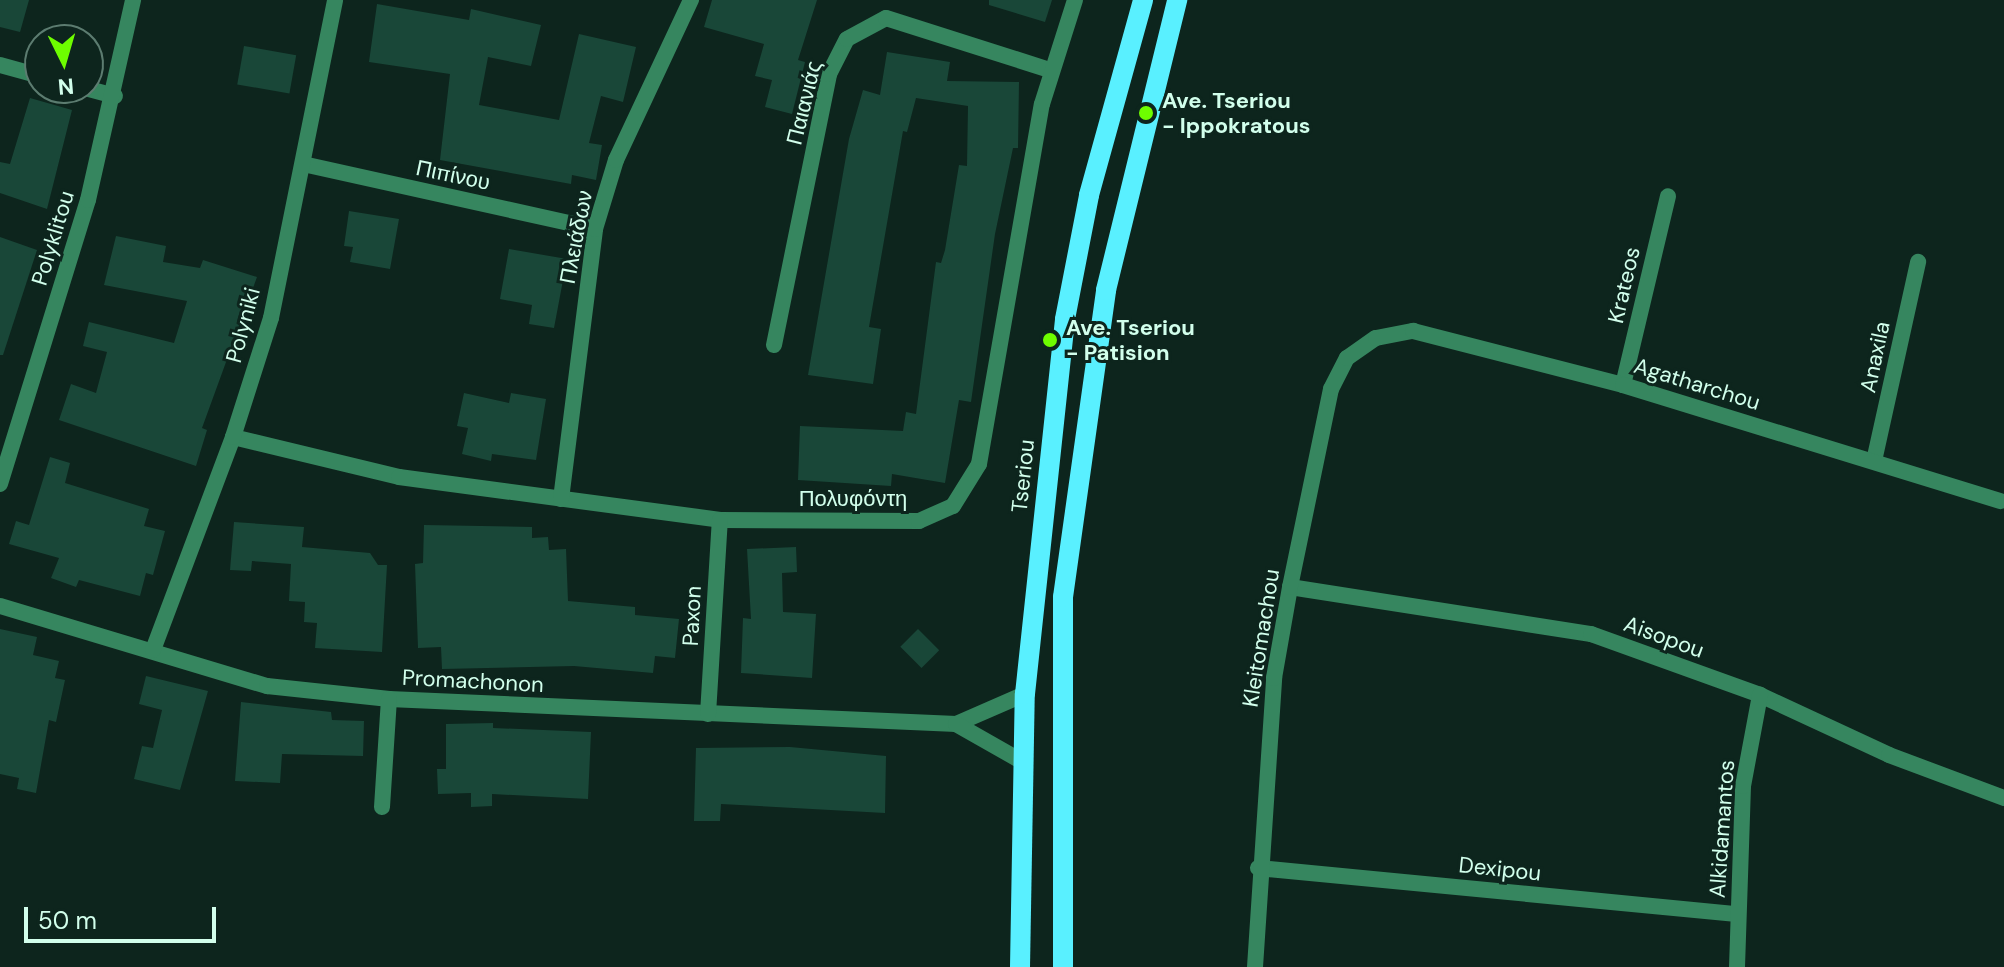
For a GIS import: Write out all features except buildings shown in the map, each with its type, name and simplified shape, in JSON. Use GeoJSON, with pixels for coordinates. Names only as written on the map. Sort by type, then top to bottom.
{"type":"FeatureCollection","features":[{"type":"Feature","properties":{"kind":"main road","name":"Tseriou"},"geometry":{"type":"LineString","coordinates":[[1020,967],[1025,694],[1065,319],[1089,195],[1143,0]]}},
{"type":"Feature","properties":{"kind":"main road"},"geometry":{"type":"LineString","coordinates":[[1063,967],[1063,597],[1106,290],[1177,0]]}},
{"type":"Feature","properties":{"kind":"street","name":"Polyklitou"},"geometry":{"type":"LineString","coordinates":[[0,484],[115,96],[133,0]]}},
{"type":"Feature","properties":{"kind":"street","name":"Polyniki"},"geometry":{"type":"LineString","coordinates":[[153,650],[233,437],[271,318],[335,0]]}},
{"type":"Feature","properties":{"kind":"street","name":"Πλειάδων"},"geometry":{"type":"LineString","coordinates":[[561,499],[595,229],[616,160],[691,0]]}},
{"type":"Feature","properties":{"kind":"street","name":"Πολυφόντη"},"geometry":{"type":"LineString","coordinates":[[233,437],[399,477],[720,520],[919,521],[953,506],[979,464],[1050,70],[1075,0]]}},
{"type":"Feature","properties":{"kind":"street","name":"Παιανιάς"},"geometry":{"type":"LineString","coordinates":[[774,345],[829,74],[847,39],[886,18],[1050,70]]}},
{"type":"Feature","properties":{"kind":"street"},"geometry":{"type":"LineString","coordinates":[[0,65],[24,72]]}},
{"type":"Feature","properties":{"kind":"street"},"geometry":{"type":"LineString","coordinates":[[104,93],[115,96]]}},
{"type":"Feature","properties":{"kind":"street","name":"Πιπίνου"},"geometry":{"type":"LineString","coordinates":[[303,164],[595,229]]}},
{"type":"Feature","properties":{"kind":"street","name":"Krateos"},"geometry":{"type":"LineString","coordinates":[[1623,385],[1668,196]]}},
{"type":"Feature","properties":{"kind":"street","name":"Anaxila"},"geometry":{"type":"LineString","coordinates":[[1874,461],[1918,262]]}},
{"type":"Feature","properties":{"kind":"street","name":"Agatharchou"},"geometry":{"type":"LineString","coordinates":[[1376,338],[1413,331],[1623,385],[2001,501]]}},
{"type":"Feature","properties":{"kind":"street","name":"Kleitomachou"},"geometry":{"type":"LineString","coordinates":[[1255,967],[1258,868],[1274,678],[1290,587],[1331,389],[1347,358],[1376,338]]}},
{"type":"Feature","properties":{"kind":"street","name":"Paxon"},"geometry":{"type":"LineString","coordinates":[[708,714],[720,520]]}},
{"type":"Feature","properties":{"kind":"street","name":"Aisopou"},"geometry":{"type":"LineString","coordinates":[[1290,587],[1591,634],[1760,695],[1889,755],[2004,798]]}},
{"type":"Feature","properties":{"kind":"street","name":"Promachonon"},"geometry":{"type":"LineString","coordinates":[[0,606],[267,686],[389,699],[956,724],[1025,694]]}},
{"type":"Feature","properties":{"kind":"street","name":"Alkidamantos"},"geometry":{"type":"LineString","coordinates":[[1737,967],[1743,786],[1760,695]]}},
{"type":"Feature","properties":{"kind":"street"},"geometry":{"type":"LineString","coordinates":[[382,807],[389,699]]}},
{"type":"Feature","properties":{"kind":"street","name":"Promachonon"},"geometry":{"type":"LineString","coordinates":[[956,724],[1023,762]]}},
{"type":"Feature","properties":{"kind":"street","name":"Dexipou"},"geometry":{"type":"LineString","coordinates":[[1258,868],[1737,914]]}},
{"type":"Feature","properties":{"kind":"place","name":"Ave. Tseriou - Ippokratous"},"geometry":{"type":"Point","coordinates":[1146,113]}},
{"type":"Feature","properties":{"kind":"place","name":"Ave. Tseriou - Patision"},"geometry":{"type":"Point","coordinates":[1050,340]}}]}
